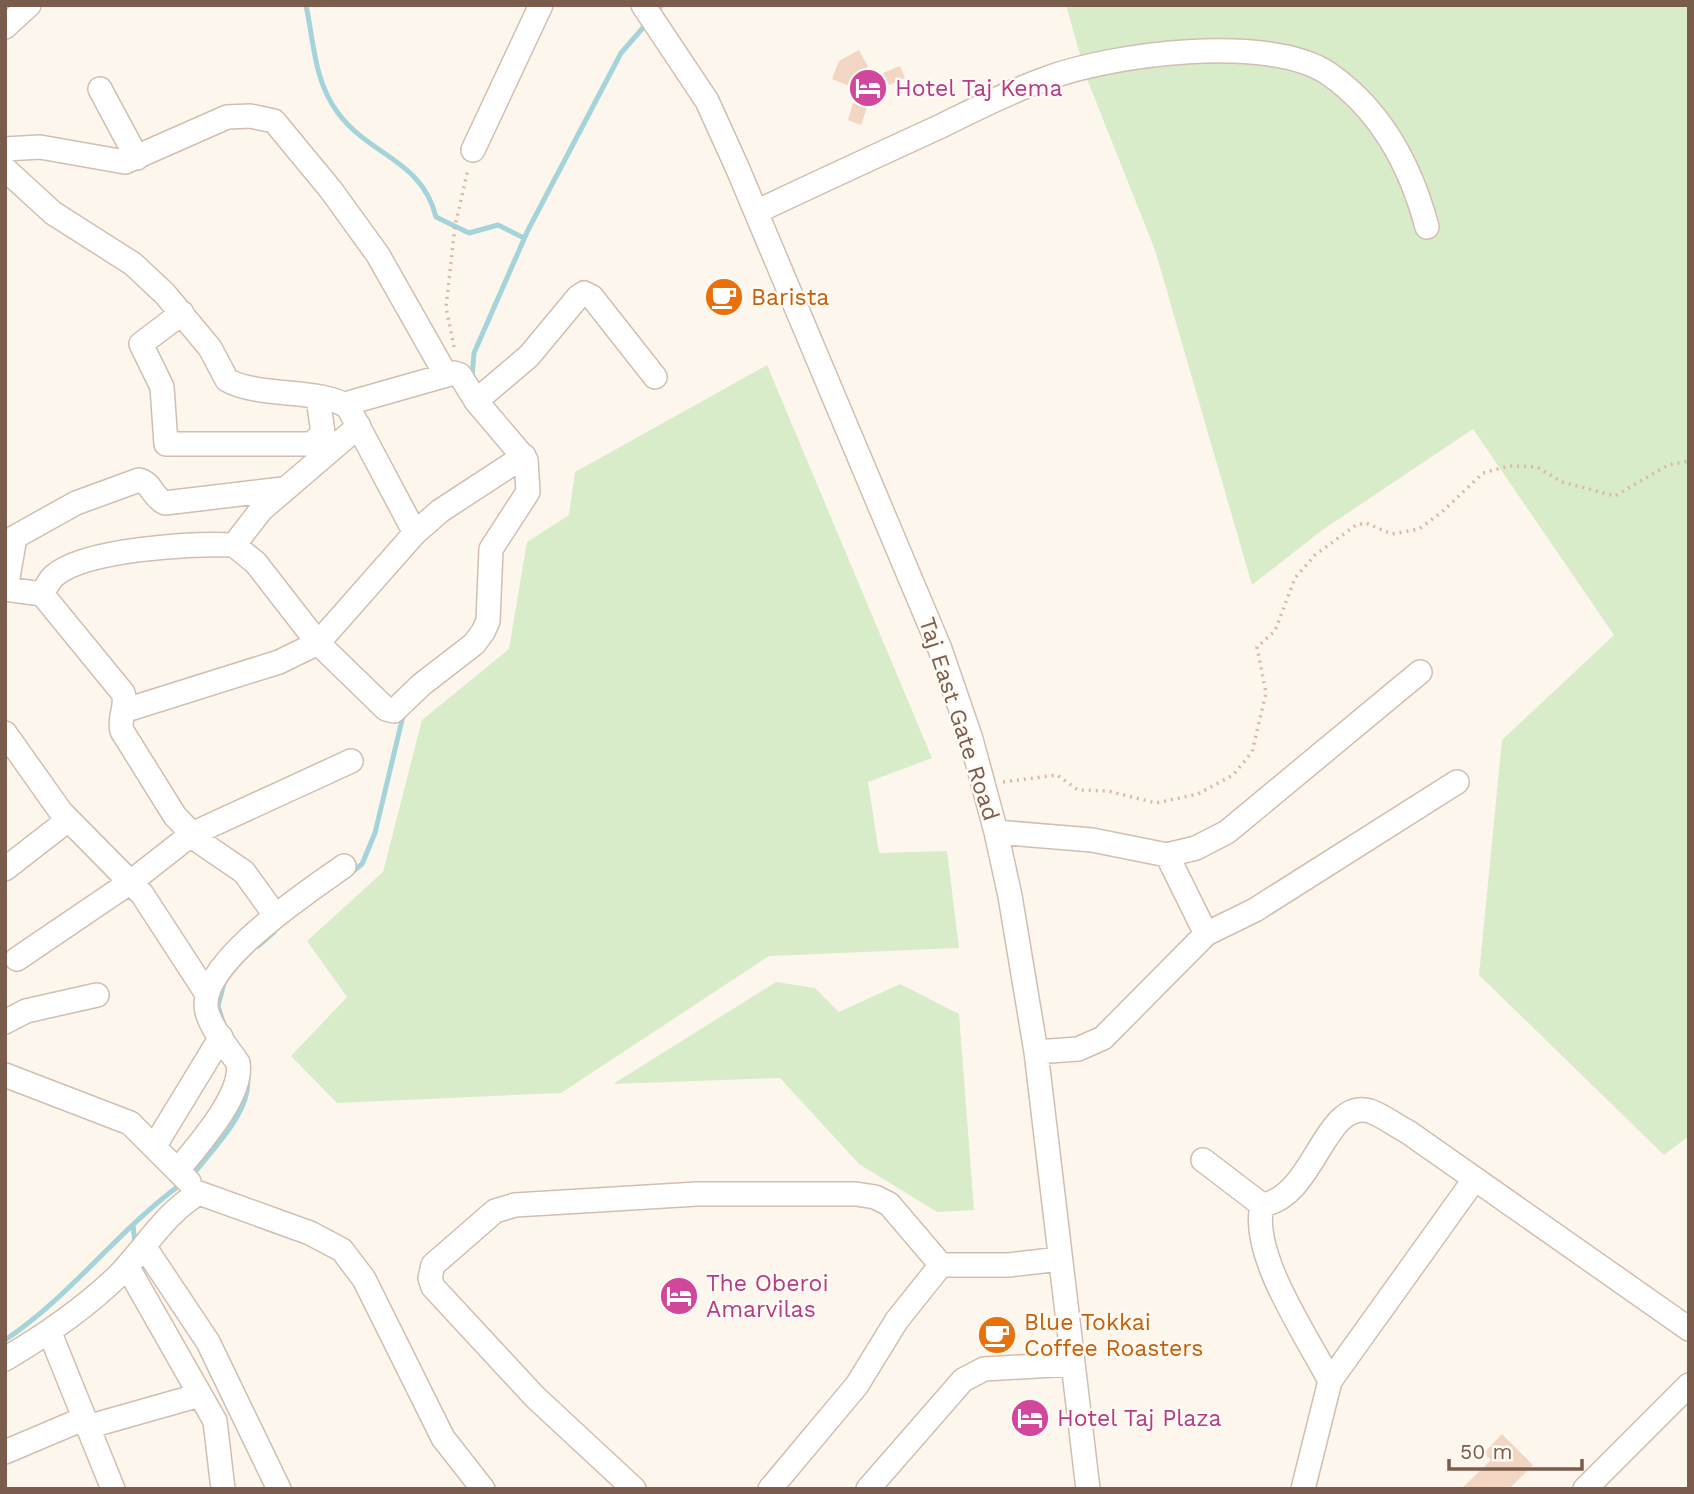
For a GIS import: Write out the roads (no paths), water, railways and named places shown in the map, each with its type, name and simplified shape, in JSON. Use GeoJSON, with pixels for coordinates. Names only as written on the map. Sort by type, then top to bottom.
{"type":"FeatureCollection","features":[{"type":"Feature","properties":{"kind":"street"},"geometry":{"type":"LineString","coordinates":[[5,27],[29,5]]}},
{"type":"Feature","properties":{"kind":"street"},"geometry":{"type":"LineString","coordinates":[[473,150],[541,5]]}},
{"type":"Feature","properties":{"kind":"street","name":"Taj East Gate Road"},"geometry":{"type":"LineString","coordinates":[[643,5],[707,102],[756,212],[940,649],[983,785],[1010,896],[1036,1052],[1071,1364],[1088,1489]]}},
{"type":"Feature","properties":{"kind":"street"},"geometry":{"type":"LineString","coordinates":[[756,212],[1047,78],[1135,58],[1238,49],[1282,57],[1327,73],[1352,93],[1400,152],[1418,191],[1427,227]]}},
{"type":"Feature","properties":{"kind":"street"},"geometry":{"type":"LineString","coordinates":[[100,89],[137,158]]}},
{"type":"Feature","properties":{"kind":"street"},"geometry":{"type":"LineString","coordinates":[[5,149],[40,147],[125,162],[227,117],[250,116],[274,121],[331,190],[378,255],[452,374],[524,456],[528,473],[528,492],[491,549],[488,621],[474,644],[421,685],[394,711],[386,709],[318,643],[256,563],[234,545],[180,545],[124,552],[77,564],[53,577],[43,594]]}},
{"type":"Feature","properties":{"kind":"street"},"geometry":{"type":"LineString","coordinates":[[5,169],[53,213],[133,264],[182,313],[210,348],[227,380],[345,404],[452,374]]}},
{"type":"Feature","properties":{"kind":"street"},"geometry":{"type":"LineString","coordinates":[[477,401],[529,356],[584,293],[592,297],[655,377]]}},
{"type":"Feature","properties":{"kind":"street"},"geometry":{"type":"LineString","coordinates":[[182,313],[141,344],[141,351],[162,387],[166,444],[312,444],[324,433],[318,398]]}},
{"type":"Feature","properties":{"kind":"street"},"geometry":{"type":"LineString","coordinates":[[345,404],[415,533]]}},
{"type":"Feature","properties":{"kind":"street"},"geometry":{"type":"LineString","coordinates":[[234,545],[261,510],[283,489],[359,426]]}},
{"type":"Feature","properties":{"kind":"street"},"geometry":{"type":"LineString","coordinates":[[123,711],[279,662],[318,643],[415,533],[440,511],[524,456]]}},
{"type":"Feature","properties":{"kind":"street"},"geometry":{"type":"LineString","coordinates":[[275,915],[244,872],[192,834],[169,808],[122,731],[120,719],[126,700],[123,693],[43,594],[6,589],[12,546],[20,532],[76,503],[119,487],[142,480],[165,503],[283,489]]}},
{"type":"Feature","properties":{"kind":"street"},"geometry":{"type":"LineString","coordinates":[[996,832],[1092,840],[1167,855],[1196,848],[1227,832],[1420,672]]}},
{"type":"Feature","properties":{"kind":"street"},"geometry":{"type":"LineString","coordinates":[[5,733],[68,820],[132,881],[201,985],[207,1013],[238,1063],[239,1072],[228,1102],[178,1170]]}},
{"type":"Feature","properties":{"kind":"street"},"geometry":{"type":"LineString","coordinates":[[18,958],[132,881],[192,834],[351,761]]}},
{"type":"Feature","properties":{"kind":"street"},"geometry":{"type":"LineString","coordinates":[[1036,1052],[1078,1049],[1102,1038],[1206,934],[1255,910],[1457,782]]}},
{"type":"Feature","properties":{"kind":"street"},"geometry":{"type":"LineString","coordinates":[[5,869],[68,820]]}},
{"type":"Feature","properties":{"kind":"street"},"geometry":{"type":"LineString","coordinates":[[1167,855],[1206,934]]}},
{"type":"Feature","properties":{"kind":"street"},"geometry":{"type":"LineString","coordinates":[[201,985],[275,915],[344,866]]}},
{"type":"Feature","properties":{"kind":"street"},"geometry":{"type":"LineString","coordinates":[[5,1022],[26,1011],[97,995]]}},
{"type":"Feature","properties":{"kind":"street"},"geometry":{"type":"LineString","coordinates":[[154,1147],[221,1037]]}},
{"type":"Feature","properties":{"kind":"street"},"geometry":{"type":"LineString","coordinates":[[5,1075],[120,1117],[139,1130],[199,1193],[310,1233],[342,1250],[365,1279],[443,1438],[483,1489]]}},
{"type":"Feature","properties":{"kind":"street"},"geometry":{"type":"LineString","coordinates":[[1203,1160],[1262,1205],[1272,1203],[1291,1190],[1318,1155],[1336,1120],[1350,1111],[1369,1111],[1388,1121],[1689,1329]]}},
{"type":"Feature","properties":{"kind":"street"},"geometry":{"type":"LineString","coordinates":[[1303,1489],[1330,1381],[1474,1180]]}},
{"type":"Feature","properties":{"kind":"street"},"geometry":{"type":"LineString","coordinates":[[5,1359],[50,1333],[127,1266],[173,1213],[199,1193]]}},
{"type":"Feature","properties":{"kind":"street"},"geometry":{"type":"LineString","coordinates":[[634,1489],[534,1397],[433,1287],[430,1278],[433,1265],[495,1211],[515,1205],[697,1194],[856,1194],[875,1197],[889,1204],[941,1265],[1009,1265],[1060,1259]]}},
{"type":"Feature","properties":{"kind":"street"},"geometry":{"type":"LineString","coordinates":[[1262,1205],[1263,1249],[1276,1283],[1330,1381]]}},
{"type":"Feature","properties":{"kind":"street"},"geometry":{"type":"LineString","coordinates":[[144,1246],[208,1342],[279,1489]]}},
{"type":"Feature","properties":{"kind":"street"},"geometry":{"type":"LineString","coordinates":[[770,1489],[857,1385],[897,1320],[941,1265]]}},
{"type":"Feature","properties":{"kind":"street"},"geometry":{"type":"LineString","coordinates":[[127,1266],[215,1421],[223,1489]]}},
{"type":"Feature","properties":{"kind":"street"},"geometry":{"type":"LineString","coordinates":[[50,1333],[113,1489]]}},
{"type":"Feature","properties":{"kind":"street"},"geometry":{"type":"LineString","coordinates":[[868,1489],[963,1380],[984,1369],[1071,1364]]}},
{"type":"Feature","properties":{"kind":"street"},"geometry":{"type":"LineString","coordinates":[[1585,1489],[1689,1385]]}},
{"type":"Feature","properties":{"kind":"street"},"geometry":{"type":"LineString","coordinates":[[5,1452],[85,1423],[200,1395]]}},
{"type":"Feature","properties":{"kind":"waterway"},"geometry":{"type":"LineString","coordinates":[[306,5],[319,75],[330,101],[351,127],[407,170],[429,198],[436,217],[469,233],[498,225],[524,238]]}},
{"type":"Feature","properties":{"kind":"waterway"},"geometry":{"type":"LineString","coordinates":[[655,14],[662,5]]}},
{"type":"Feature","properties":{"kind":"waterway"},"geometry":{"type":"LineString","coordinates":[[472,377],[474,353],[528,230],[621,53],[648,22]]}},
{"type":"Feature","properties":{"kind":"waterway"},"geometry":{"type":"LineString","coordinates":[[351,873],[362,864],[375,833],[403,716]]}},
{"type":"Feature","properties":{"kind":"waterway"},"geometry":{"type":"LineString","coordinates":[[258,946],[274,932]]}},
{"type":"Feature","properties":{"kind":"waterway"},"geometry":{"type":"LineString","coordinates":[[224,983],[218,1006],[224,1025]]}},
{"type":"Feature","properties":{"kind":"waterway"},"geometry":{"type":"LineString","coordinates":[[192,1176],[238,1115],[248,1088],[247,1074]]}},
{"type":"Feature","properties":{"kind":"waterway"},"geometry":{"type":"LineString","coordinates":[[5,1340],[51,1304],[135,1222],[180,1185]]}},
{"type":"Feature","properties":{"kind":"waterway"},"geometry":{"type":"LineString","coordinates":[[133,1225],[135,1244]]}},
{"type":"Feature","properties":{"kind":"place","name":"Hotel Taj Kema"},"geometry":{"type":"Point","coordinates":[868,88]}},
{"type":"Feature","properties":{"kind":"place","name":"Barista"},"geometry":{"type":"Point","coordinates":[724,297]}},
{"type":"Feature","properties":{"kind":"place","name":"The Oberoi Amarvilas"},"geometry":{"type":"Point","coordinates":[679,1296]}},
{"type":"Feature","properties":{"kind":"place","name":"Blue Tokkai Coffee Roasters"},"geometry":{"type":"Point","coordinates":[997,1335]}},
{"type":"Feature","properties":{"kind":"place","name":"Hotel Taj Plaza"},"geometry":{"type":"Point","coordinates":[1030,1418]}}]}
